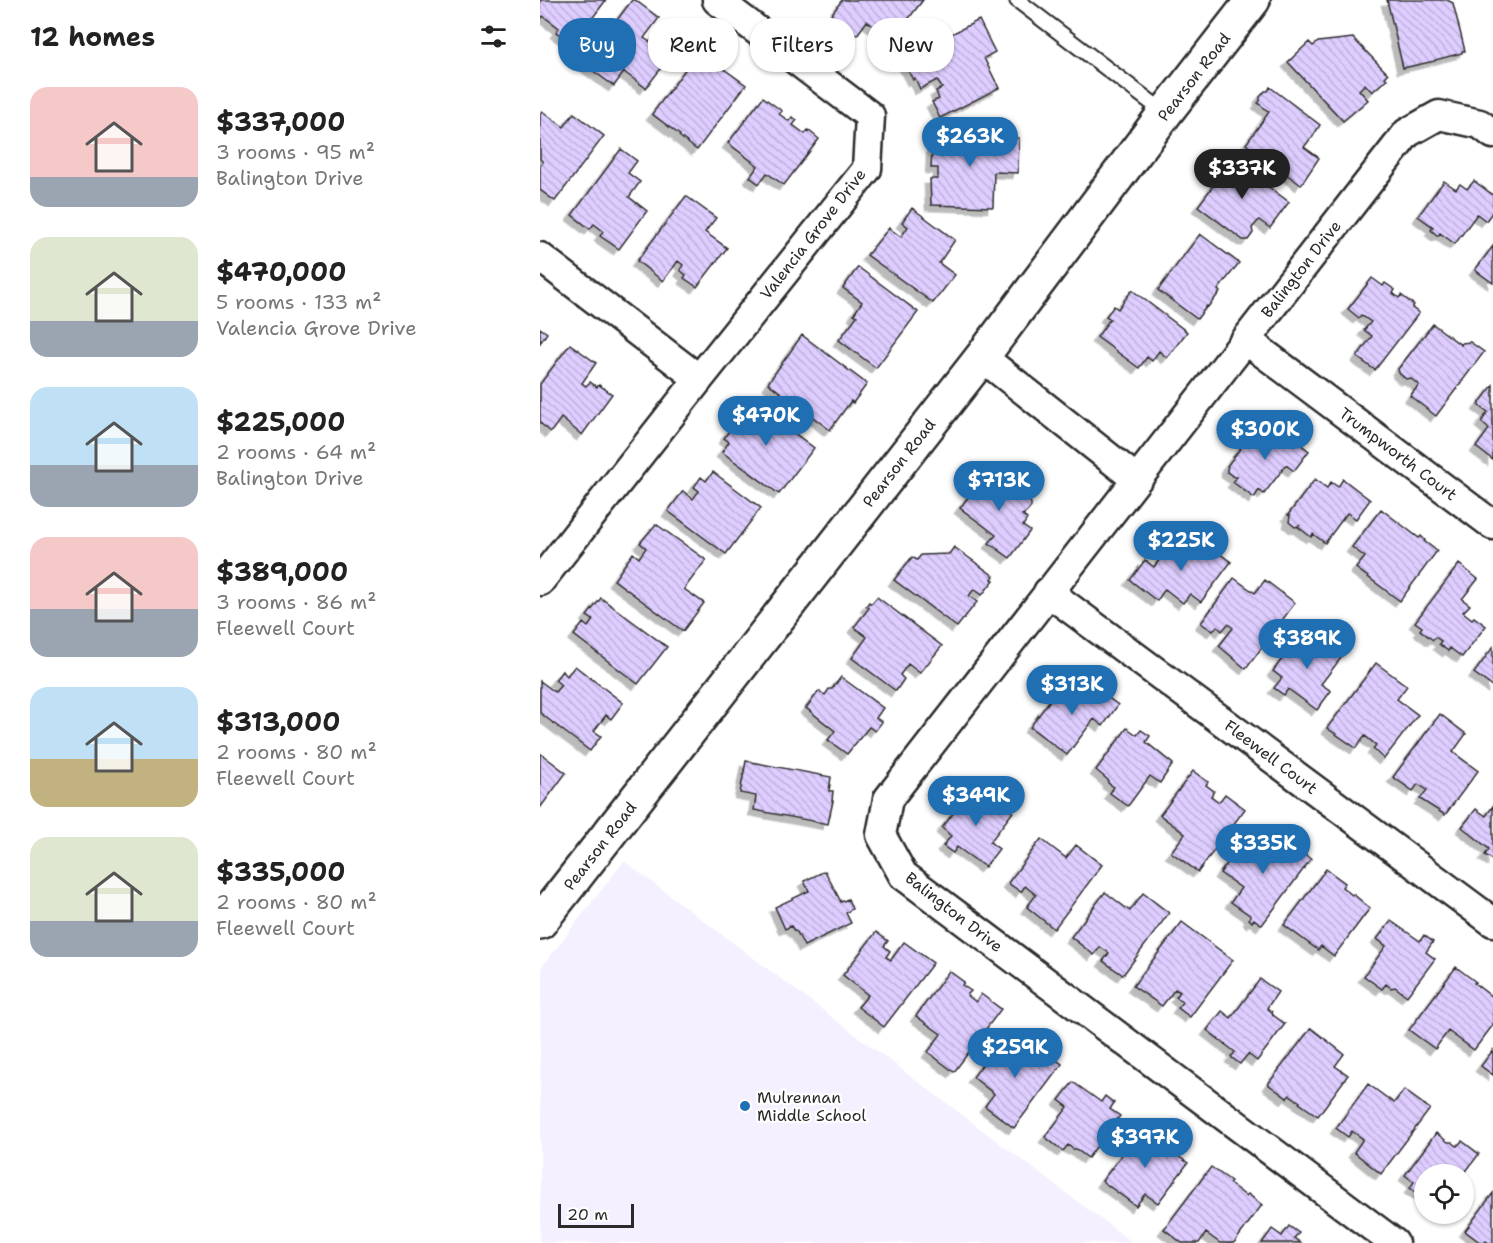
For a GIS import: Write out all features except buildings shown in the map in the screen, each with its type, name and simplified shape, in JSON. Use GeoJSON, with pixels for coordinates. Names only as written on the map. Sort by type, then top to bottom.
{"type":"FeatureCollection","features":[{"type":"Feature","properties":{"kind":"street","name":"Valencia Grove Drive"},"geometry":{"type":"LineString","coordinates":[[540,581],[867,169],[870,116],[717,0]]}},
{"type":"Feature","properties":{"kind":"street","name":"Pearson Road"},"geometry":{"type":"LineString","coordinates":[[540,922],[981,357],[1253,0]]}},
{"type":"Feature","properties":{"kind":"street","name":"Balington Drive"},"geometry":{"type":"LineString","coordinates":[[1394,1243],[903,875],[881,835],[888,798],[1407,133],[1439,115],[1480,124],[1493,134]]}},
{"type":"Feature","properties":{"kind":"street"},"geometry":{"type":"LineString","coordinates":[[540,257],[699,379]]}},
{"type":"Feature","properties":{"kind":"street","name":"Trumpworth Court"},"geometry":{"type":"LineString","coordinates":[[1246,340],[1493,525]]}},
{"type":"Feature","properties":{"kind":"street"},"geometry":{"type":"LineString","coordinates":[[981,357],[1136,478]]}},
{"type":"Feature","properties":{"kind":"street","name":"Fleewell Court"},"geometry":{"type":"LineString","coordinates":[[1048,592],[1493,922]]}},
{"type":"Feature","properties":{"kind":"lane"},"geometry":{"type":"LineString","coordinates":[[1017,0],[1165,113]]}},
{"type":"Feature","properties":{"kind":"shaded area","name":"Mulrennan Middle School"},"geometry":{"type":"Polygon","coordinates":[[[624,861],[1133,1243],[540,1243],[540,969],[624,861]]]}},
{"type":"Feature","properties":{"kind":"place","name":"Mulrennan Middle School"},"geometry":{"type":"Point","coordinates":[745,1106]}}]}
